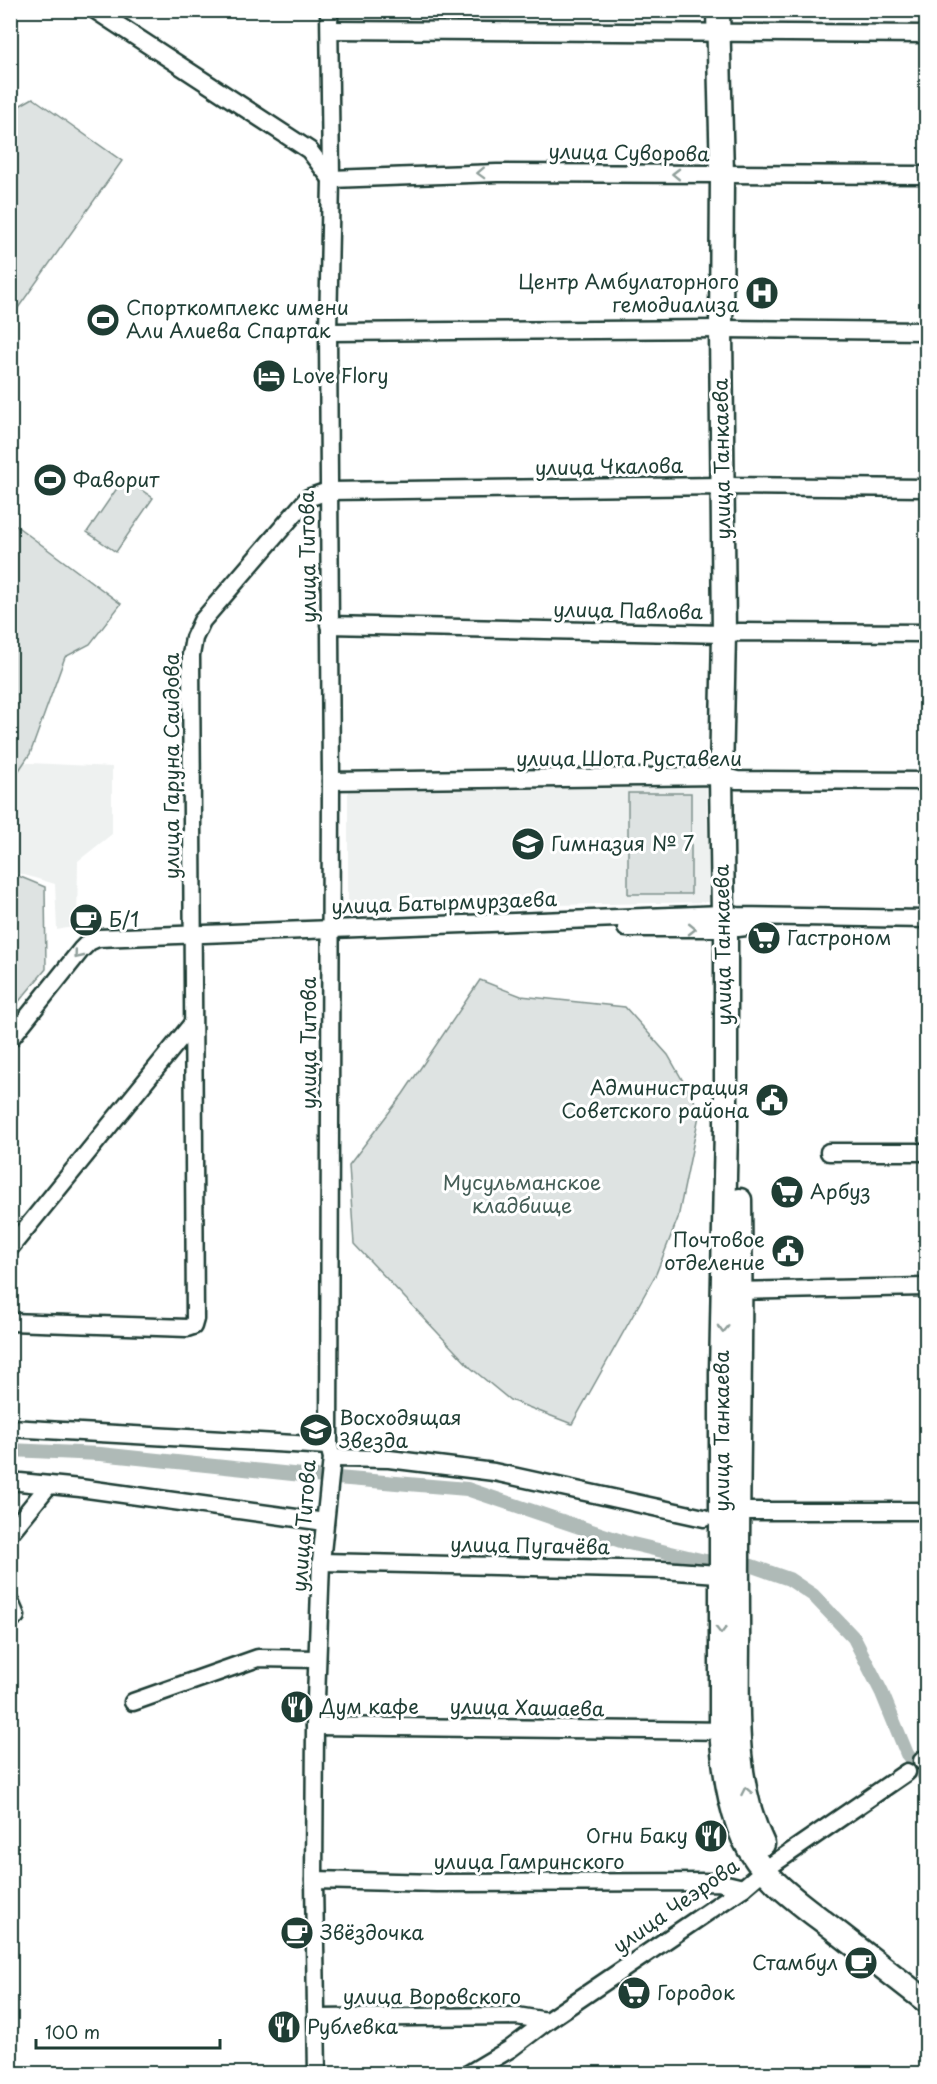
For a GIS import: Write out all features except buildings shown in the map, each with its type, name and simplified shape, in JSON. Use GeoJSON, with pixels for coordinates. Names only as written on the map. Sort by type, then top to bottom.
{"type":"FeatureCollection","features":[{"type":"Feature","properties":{"kind":"main road","name":"улица Танкаева"},"geometry":{"type":"LineString","coordinates":[[726,21],[731,633],[729,778],[732,1291],[721,1515],[728,1565],[730,1731],[741,1765],[752,1818],[765,1849],[769,1867]]}},
{"type":"Feature","properties":{"kind":"main road"},"geometry":{"type":"LineString","coordinates":[[769,1867],[791,1880],[927,1984]]}},
{"type":"Feature","properties":{"kind":"main road"},"geometry":{"type":"LineString","coordinates":[[769,1867],[798,1901],[927,2001]]}},
{"type":"Feature","properties":{"kind":"street"},"geometry":{"type":"LineString","coordinates":[[95,10],[309,150],[331,179]]}},
{"type":"Feature","properties":{"kind":"street","name":"улица Титова"},"geometry":{"type":"LineString","coordinates":[[317,2073],[314,1880],[315,1726],[321,1562],[330,1486],[331,1452],[329,10]]}},
{"type":"Feature","properties":{"kind":"street"},"geometry":{"type":"LineString","coordinates":[[330,30],[726,21],[927,34]]}},
{"type":"Feature","properties":{"kind":"street","name":"улица Суворова"},"geometry":{"type":"LineString","coordinates":[[331,179],[497,173],[927,175]]}},
{"type":"Feature","properties":{"kind":"street"},"geometry":{"type":"LineString","coordinates":[[328,332],[927,331]]}},
{"type":"Feature","properties":{"kind":"street","name":"улица Чкалова"},"geometry":{"type":"LineString","coordinates":[[328,491],[730,487],[927,488]]}},
{"type":"Feature","properties":{"kind":"street","name":"улица Гаруна Саидова"},"geometry":{"type":"LineString","coordinates":[[10,1322],[187,1328],[193,1326],[195,1319],[191,655],[194,638],[202,621],[303,502],[328,491]]}},
{"type":"Feature","properties":{"kind":"street","name":"улица Павлова"},"geometry":{"type":"LineString","coordinates":[[329,625],[731,633],[927,633]]}},
{"type":"Feature","properties":{"kind":"street","name":"улица Шота Руставели"},"geometry":{"type":"LineString","coordinates":[[331,781],[729,778],[927,781]]}},
{"type":"Feature","properties":{"kind":"street","name":"улица Батырмурзаева"},"geometry":{"type":"LineString","coordinates":[[10,1039],[89,942],[98,938],[193,937],[330,929],[927,919]]}},
{"type":"Feature","properties":{"kind":"street","name":"улица Батырмурзаева"},"geometry":{"type":"LineString","coordinates":[[731,922],[754,925],[927,927]]}},
{"type":"Feature","properties":{"kind":"street"},"geometry":{"type":"LineString","coordinates":[[10,1248],[192,1024]]}},
{"type":"Feature","properties":{"kind":"street"},"geometry":{"type":"LineString","coordinates":[[829,1152],[927,1152]]}},
{"type":"Feature","properties":{"kind":"street"},"geometry":{"type":"LineString","coordinates":[[732,1291],[927,1287]]}},
{"type":"Feature","properties":{"kind":"street"},"geometry":{"type":"LineString","coordinates":[[10,1428],[331,1452],[389,1459],[494,1472],[721,1515],[927,1511]]}},
{"type":"Feature","properties":{"kind":"street"},"geometry":{"type":"LineString","coordinates":[[10,1482],[49,1485],[325,1522]]}},
{"type":"Feature","properties":{"kind":"street"},"geometry":{"type":"LineString","coordinates":[[10,1533],[49,1485]]}},
{"type":"Feature","properties":{"kind":"street","name":"улица Пугачёва"},"geometry":{"type":"LineString","coordinates":[[321,1562],[663,1570],[728,1565]]}},
{"type":"Feature","properties":{"kind":"street"},"geometry":{"type":"LineString","coordinates":[[133,1702],[258,1658],[317,1659]]}},
{"type":"Feature","properties":{"kind":"street","name":"улица Хашаева"},"geometry":{"type":"LineString","coordinates":[[315,1726],[730,1731]]}},
{"type":"Feature","properties":{"kind":"street","name":"улица Чеэрова"},"geometry":{"type":"LineString","coordinates":[[468,2073],[510,2049],[547,2020],[743,1888],[769,1867],[907,1772]]}},
{"type":"Feature","properties":{"kind":"street","name":"улица Гамринского"},"geometry":{"type":"LineString","coordinates":[[314,1880],[437,1883],[718,1882],[743,1888]]}},
{"type":"Feature","properties":{"kind":"street","name":"улица Воровского"},"geometry":{"type":"LineString","coordinates":[[317,2018],[517,2016],[547,2020]]}},
{"type":"Feature","properties":{"kind":"shaded area"},"geometry":{"type":"Polygon","coordinates":[[[10,762],[112,767],[112,834],[78,861],[77,926],[57,930],[55,884],[11,871],[10,762]]]}},
{"type":"Feature","properties":{"kind":"shaded area","name":"Гимназия № 7"},"geometry":{"type":"Polygon","coordinates":[[[706,786],[710,902],[348,909],[348,787],[706,786]]]}},
{"type":"Feature","properties":{"kind":"green space"},"geometry":{"type":"Polygon","coordinates":[[[33,98],[122,161],[11,318],[11,100],[19,106],[33,98]]]}},
{"type":"Feature","properties":{"kind":"green space"},"geometry":{"type":"Polygon","coordinates":[[[124,478],[153,498],[116,552],[87,532],[124,478]]]}},
{"type":"Feature","properties":{"kind":"green space"},"geometry":{"type":"Polygon","coordinates":[[[11,522],[121,604],[90,644],[65,657],[30,754],[11,782],[11,522]]]}},
{"type":"Feature","properties":{"kind":"green space"},"geometry":{"type":"Polygon","coordinates":[[[628,793],[691,793],[691,894],[628,894],[628,793]]]}},
{"type":"Feature","properties":{"kind":"green space"},"geometry":{"type":"Polygon","coordinates":[[[11,873],[45,887],[46,969],[11,1011],[11,873]]]}},
{"type":"Feature","properties":{"kind":"green space","name":"Мусульманское кладбище"},"geometry":{"type":"Polygon","coordinates":[[[480,980],[521,996],[625,1007],[668,1055],[700,1111],[678,1218],[656,1274],[572,1424],[510,1400],[471,1368],[354,1244],[349,1165],[403,1094],[480,980]]]}},
{"type":"Feature","properties":{"kind":"waterway"},"geometry":{"type":"LineString","coordinates":[[10,1450],[100,1454],[467,1489],[624,1542],[705,1561],[752,1566],[789,1579],[813,1595],[854,1638],[882,1693],[907,1754],[926,1778]]}},
{"type":"Feature","properties":{"kind":"place","name":"Центр Амбулаторного гемодиализа"},"geometry":{"type":"Point","coordinates":[762,293]}},
{"type":"Feature","properties":{"kind":"place","name":"Спорткомплекс имени Али Алиева Спартак"},"geometry":{"type":"Point","coordinates":[103,320]}},
{"type":"Feature","properties":{"kind":"place","name":"Love Flory"},"geometry":{"type":"Point","coordinates":[269,376]}},
{"type":"Feature","properties":{"kind":"place","name":"Фаворит"},"geometry":{"type":"Point","coordinates":[50,480]}},
{"type":"Feature","properties":{"kind":"place","name":"Гимназия № 7"},"geometry":{"type":"Point","coordinates":[528,844]}},
{"type":"Feature","properties":{"kind":"place","name":"Б/1"},"geometry":{"type":"Point","coordinates":[86,920]}},
{"type":"Feature","properties":{"kind":"place","name":"Гастроном"},"geometry":{"type":"Point","coordinates":[764,938]}},
{"type":"Feature","properties":{"kind":"place","name":"Администрация Советского района"},"geometry":{"type":"Point","coordinates":[772,1100]}},
{"type":"Feature","properties":{"kind":"place","name":"Арбуз"},"geometry":{"type":"Point","coordinates":[787,1192]}},
{"type":"Feature","properties":{"kind":"place","name":"Почтовое отделение"},"geometry":{"type":"Point","coordinates":[788,1251]}},
{"type":"Feature","properties":{"kind":"place","name":"Восходящая Звезда"},"geometry":{"type":"Point","coordinates":[316,1430]}},
{"type":"Feature","properties":{"kind":"place","name":"Дум кафе"},"geometry":{"type":"Point","coordinates":[297,1707]}},
{"type":"Feature","properties":{"kind":"place","name":"Огни Баку"},"geometry":{"type":"Point","coordinates":[711,1836]}},
{"type":"Feature","properties":{"kind":"place","name":"Звёздочка"},"geometry":{"type":"Point","coordinates":[297,1933]}},
{"type":"Feature","properties":{"kind":"place","name":"Стамбул"},"geometry":{"type":"Point","coordinates":[861,1963]}},
{"type":"Feature","properties":{"kind":"place","name":"Городок"},"geometry":{"type":"Point","coordinates":[634,1993]}},
{"type":"Feature","properties":{"kind":"place","name":"Рублевка"},"geometry":{"type":"Point","coordinates":[284,2027]}}]}
